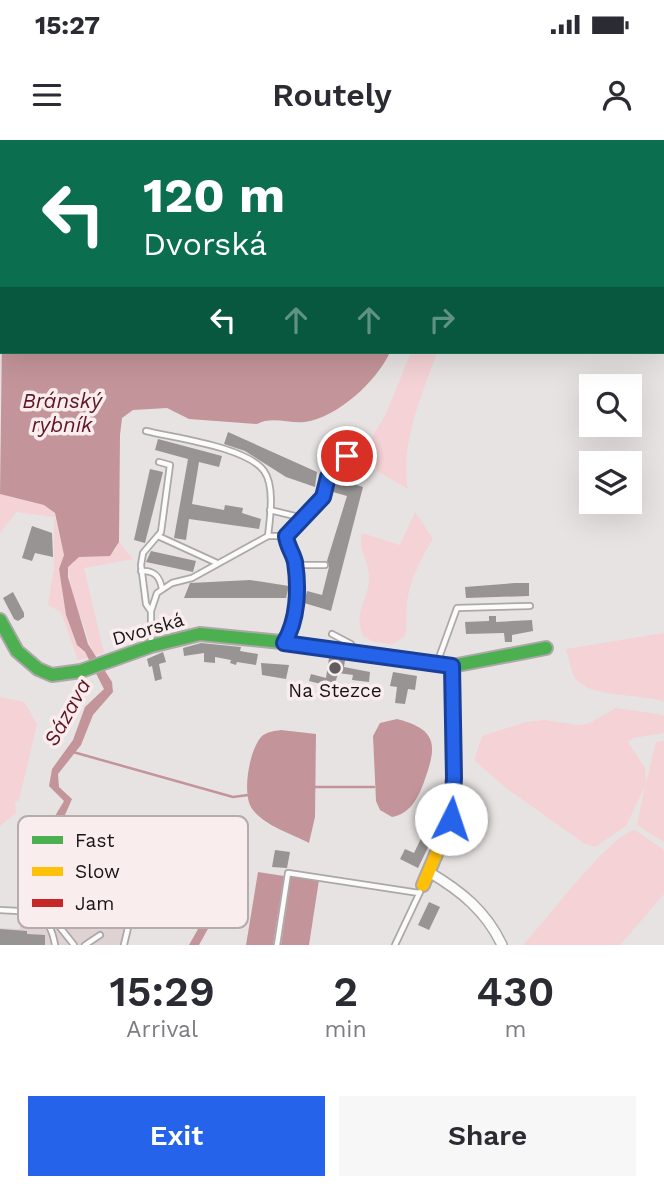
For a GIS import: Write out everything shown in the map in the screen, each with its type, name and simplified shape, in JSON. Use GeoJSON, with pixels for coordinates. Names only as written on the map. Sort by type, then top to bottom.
{"type":"FeatureCollection","features":[{"type":"Feature","properties":{"kind":"street","name":"Dvorská"},"geometry":{"type":"LineString","coordinates":[[0,620],[17,651],[38,670],[62,675],[151,646],[200,635],[284,643],[452,666],[546,648]]}},
{"type":"Feature","properties":{"kind":"street"},"geometry":{"type":"LineString","coordinates":[[421,889],[451,819],[454,778],[452,666]]}},
{"type":"Feature","properties":{"kind":"street"},"geometry":{"type":"LineString","coordinates":[[429,872],[461,891],[492,925],[502,945]]}},
{"type":"Feature","properties":{"kind":"lane"},"geometry":{"type":"LineString","coordinates":[[146,431],[232,452],[253,460],[265,472],[270,510],[268,536]]}},
{"type":"Feature","properties":{"kind":"lane"},"geometry":{"type":"LineString","coordinates":[[151,646],[151,611],[157,593],[172,583],[192,578],[268,536],[286,536],[323,497],[328,477],[347,456]]}},
{"type":"Feature","properties":{"kind":"lane"},"geometry":{"type":"LineString","coordinates":[[151,611],[146,604],[141,571],[143,553],[158,536],[170,465],[159,462]]}},
{"type":"Feature","properties":{"kind":"lane"},"geometry":{"type":"LineString","coordinates":[[270,510],[303,518]]}},
{"type":"Feature","properties":{"kind":"lane"},"geometry":{"type":"LineString","coordinates":[[158,536],[218,564]]}},
{"type":"Feature","properties":{"kind":"lane"},"geometry":{"type":"LineString","coordinates":[[284,643],[295,620],[298,586],[286,536]]}},
{"type":"Feature","properties":{"kind":"lane"},"geometry":{"type":"LineString","coordinates":[[295,565],[325,565]]}},
{"type":"Feature","properties":{"kind":"lane"},"geometry":{"type":"LineString","coordinates":[[141,571],[152,571],[160,578],[162,590]]}},
{"type":"Feature","properties":{"kind":"lane"},"geometry":{"type":"LineString","coordinates":[[437,664],[457,608],[530,606]]}},
{"type":"Feature","properties":{"kind":"lane"},"geometry":{"type":"LineString","coordinates":[[332,634],[351,644],[355,653]]}},
{"type":"Feature","properties":{"kind":"lane"},"geometry":{"type":"LineString","coordinates":[[277,945],[288,873],[421,889],[395,945]]}},
{"type":"Feature","properties":{"kind":"lane"},"geometry":{"type":"LineString","coordinates":[[0,910],[18,911]]}},
{"type":"Feature","properties":{"kind":"lane"},"geometry":{"type":"LineString","coordinates":[[50,928],[55,945]]}},
{"type":"Feature","properties":{"kind":"lane"},"geometry":{"type":"LineString","coordinates":[[60,928],[74,945]]}},
{"type":"Feature","properties":{"kind":"lane"},"geometry":{"type":"LineString","coordinates":[[85,945],[100,935]]}},
{"type":"Feature","properties":{"kind":"shaded area"},"geometry":{"type":"Polygon","coordinates":[[[410,354],[436,354],[410,436],[406,471],[408,489],[377,471],[375,455],[365,448],[385,416],[410,354]]]}},
{"type":"Feature","properties":{"kind":"shaded area"},"geometry":{"type":"Polygon","coordinates":[[[0,494],[44,505],[54,513],[64,555],[59,569],[66,615],[77,645],[88,658],[78,660],[61,612],[48,605],[54,568],[54,517],[16,512],[0,533],[0,494]]]}},
{"type":"Feature","properties":{"kind":"shaded area"},"geometry":{"type":"Polygon","coordinates":[[[415,512],[433,539],[418,566],[410,589],[405,636],[393,644],[374,642],[363,636],[359,620],[369,584],[361,547],[362,533],[400,545],[415,512]]]}},
{"type":"Feature","properties":{"kind":"shaded area"},"geometry":{"type":"Polygon","coordinates":[[[119,542],[133,559],[84,568],[104,653],[94,656],[73,595],[68,567],[79,557],[115,551],[119,542]]]}},
{"type":"Feature","properties":{"kind":"shaded area"},"geometry":{"type":"Polygon","coordinates":[[[664,633],[664,702],[590,688],[580,683],[571,670],[566,649],[664,633]]]}},
{"type":"Feature","properties":{"kind":"shaded area"},"geometry":{"type":"Polygon","coordinates":[[[0,697],[24,702],[37,724],[19,800],[15,802],[16,813],[0,826],[0,697]]]}},
{"type":"Feature","properties":{"kind":"shaded area"},"geometry":{"type":"Polygon","coordinates":[[[616,708],[664,715],[664,733],[633,738],[628,742],[645,768],[646,784],[656,742],[664,741],[664,842],[637,825],[645,786],[626,826],[595,847],[585,844],[506,788],[474,760],[482,736],[526,722],[544,720],[588,724],[616,708]]]}},
{"type":"Feature","properties":{"kind":"shaded area"},"geometry":{"type":"Polygon","coordinates":[[[635,830],[664,850],[664,894],[620,945],[523,945],[610,846],[635,830]]]}},
{"type":"Feature","properties":{"kind":"shaded area"},"geometry":{"type":"Polygon","coordinates":[[[0,928],[131,928],[128,945],[0,945],[0,928]]]}},
{"type":"Feature","properties":{"kind":"water","name":"Bránský rybník"},"geometry":{"type":"Polygon","coordinates":[[[2,354],[389,354],[366,386],[343,405],[318,419],[305,422],[275,420],[257,424],[189,419],[167,408],[133,410],[122,418],[119,542],[110,556],[79,557],[68,567],[68,577],[88,644],[112,682],[113,692],[93,715],[81,745],[58,774],[59,787],[72,799],[65,816],[55,816],[64,801],[49,786],[52,769],[73,740],[85,707],[104,689],[85,652],[77,645],[66,615],[59,569],[64,555],[55,513],[44,505],[0,494],[2,354]]]}},
{"type":"Feature","properties":{"kind":"water"},"geometry":{"type":"Polygon","coordinates":[[[397,719],[411,723],[428,735],[432,750],[428,770],[416,799],[404,813],[392,817],[380,810],[376,801],[373,736],[380,723],[397,719]]]}},
{"type":"Feature","properties":{"kind":"water"},"geometry":{"type":"Polygon","coordinates":[[[281,730],[316,734],[315,817],[309,843],[264,821],[253,810],[247,795],[250,763],[257,744],[265,734],[281,730]]]}},
{"type":"Feature","properties":{"kind":"water"},"geometry":{"type":"Polygon","coordinates":[[[258,872],[284,876],[273,945],[246,945],[258,872]]]}},
{"type":"Feature","properties":{"kind":"water"},"geometry":{"type":"Polygon","coordinates":[[[291,876],[319,880],[309,945],[281,945],[291,876]]]}},
{"type":"Feature","properties":{"kind":"water","name":"Bránský rybník"},"geometry":{"type":"Polygon","coordinates":[[[199,928],[208,928],[199,945],[189,945],[199,928]]]}},
{"type":"Feature","properties":{"kind":"building"},"geometry":{"type":"Polygon","coordinates":[[[228,432],[317,472],[315,487],[286,477],[245,451],[224,444],[228,432]]]}},
{"type":"Feature","properties":{"kind":"building"},"geometry":{"type":"Polygon","coordinates":[[[158,439],[222,456],[219,467],[199,462],[192,504],[224,510],[225,505],[243,508],[242,513],[261,519],[259,529],[189,519],[186,540],[174,538],[188,459],[155,450],[158,439]]]}},
{"type":"Feature","properties":{"kind":"building"},"geometry":{"type":"Polygon","coordinates":[[[150,469],[163,472],[145,543],[134,540],[150,469]]]}},
{"type":"Feature","properties":{"kind":"building"},"geometry":{"type":"Polygon","coordinates":[[[337,479],[363,487],[331,611],[304,603],[307,591],[322,595],[329,567],[327,561],[347,496],[333,492],[337,479]]]}},
{"type":"Feature","properties":{"kind":"building"},"geometry":{"type":"Polygon","coordinates":[[[32,526],[52,533],[53,557],[35,553],[32,561],[22,558],[32,526]]]}},
{"type":"Feature","properties":{"kind":"building"},"geometry":{"type":"Polygon","coordinates":[[[151,551],[196,561],[193,572],[146,562],[151,551]]]}},
{"type":"Feature","properties":{"kind":"building"},"geometry":{"type":"Polygon","coordinates":[[[250,580],[289,586],[286,598],[184,598],[190,583],[250,580]]]}},
{"type":"Feature","properties":{"kind":"building"},"geometry":{"type":"Polygon","coordinates":[[[529,583],[529,596],[466,598],[465,587],[529,583]]]}},
{"type":"Feature","properties":{"kind":"building"},"geometry":{"type":"Polygon","coordinates":[[[13,592],[24,613],[24,617],[18,621],[14,619],[3,598],[13,592]]]}},
{"type":"Feature","properties":{"kind":"building"},"geometry":{"type":"Polygon","coordinates":[[[489,616],[496,616],[496,622],[532,620],[533,631],[512,635],[512,642],[505,642],[504,633],[466,634],[465,622],[489,621],[489,616]]]}},
{"type":"Feature","properties":{"kind":"building"},"geometry":{"type":"Polygon","coordinates":[[[201,643],[241,647],[240,651],[258,654],[256,665],[237,662],[236,665],[230,663],[231,660],[215,657],[215,663],[204,662],[204,653],[184,656],[183,648],[201,643]]]}},
{"type":"Feature","properties":{"kind":"building"},"geometry":{"type":"Polygon","coordinates":[[[163,652],[166,662],[159,664],[162,679],[155,681],[152,666],[149,667],[147,659],[163,652]]]}},
{"type":"Feature","properties":{"kind":"building"},"geometry":{"type":"Polygon","coordinates":[[[329,658],[345,660],[344,667],[370,672],[369,682],[352,680],[353,675],[338,673],[332,695],[324,694],[325,685],[309,681],[311,674],[326,678],[329,658]]]}},
{"type":"Feature","properties":{"kind":"building"},"geometry":{"type":"Polygon","coordinates":[[[261,663],[289,665],[286,679],[262,675],[261,663]]]}},
{"type":"Feature","properties":{"kind":"building"},"geometry":{"type":"Polygon","coordinates":[[[393,672],[417,676],[415,690],[408,689],[405,704],[395,703],[397,687],[390,686],[393,672]]]}},
{"type":"Feature","properties":{"kind":"building"},"geometry":{"type":"Polygon","coordinates":[[[427,826],[436,831],[418,868],[400,859],[405,849],[414,853],[427,826]]]}},
{"type":"Feature","properties":{"kind":"building"},"geometry":{"type":"Polygon","coordinates":[[[275,850],[290,852],[287,868],[272,867],[275,850]]]}},
{"type":"Feature","properties":{"kind":"building"},"geometry":{"type":"Polygon","coordinates":[[[429,902],[440,907],[429,930],[418,925],[429,902]]]}},
{"type":"Feature","properties":{"kind":"building"},"geometry":{"type":"Polygon","coordinates":[[[0,929],[45,935],[45,945],[0,945],[0,929]]]}},
{"type":"Feature","properties":{"kind":"waterway"},"geometry":{"type":"LineString","coordinates":[[73,752],[233,797],[248,795]]}},
{"type":"Feature","properties":{"kind":"waterway"},"geometry":{"type":"LineString","coordinates":[[314,787],[374,787]]}},
{"type":"Feature","properties":{"kind":"traffic: fast"},"geometry":{"type":"LineString","coordinates":[[0,620],[17,651],[38,669],[52,675],[81,671],[151,646],[200,634],[281,642],[452,666],[546,648]]}},
{"type":"Feature","properties":{"kind":"traffic: slow"},"geometry":{"type":"LineString","coordinates":[[423,885],[451,819],[454,778],[452,666]]}},
{"type":"Feature","properties":{"kind":"place","name":"Na Stezce"},"geometry":{"type":"Point","coordinates":[335,668]}},
{"type":"Feature","properties":{"kind":"route"},"geometry":{"type":"LineString","coordinates":[[347,456],[328,477],[323,497],[286,536],[294,559],[298,586],[295,620],[284,643],[452,666],[454,778],[451,819]]}},
{"type":"Feature","properties":{"kind":"water label","name":"Sázava"},"geometry":{"type":"Point","coordinates":[67,712]}}]}
